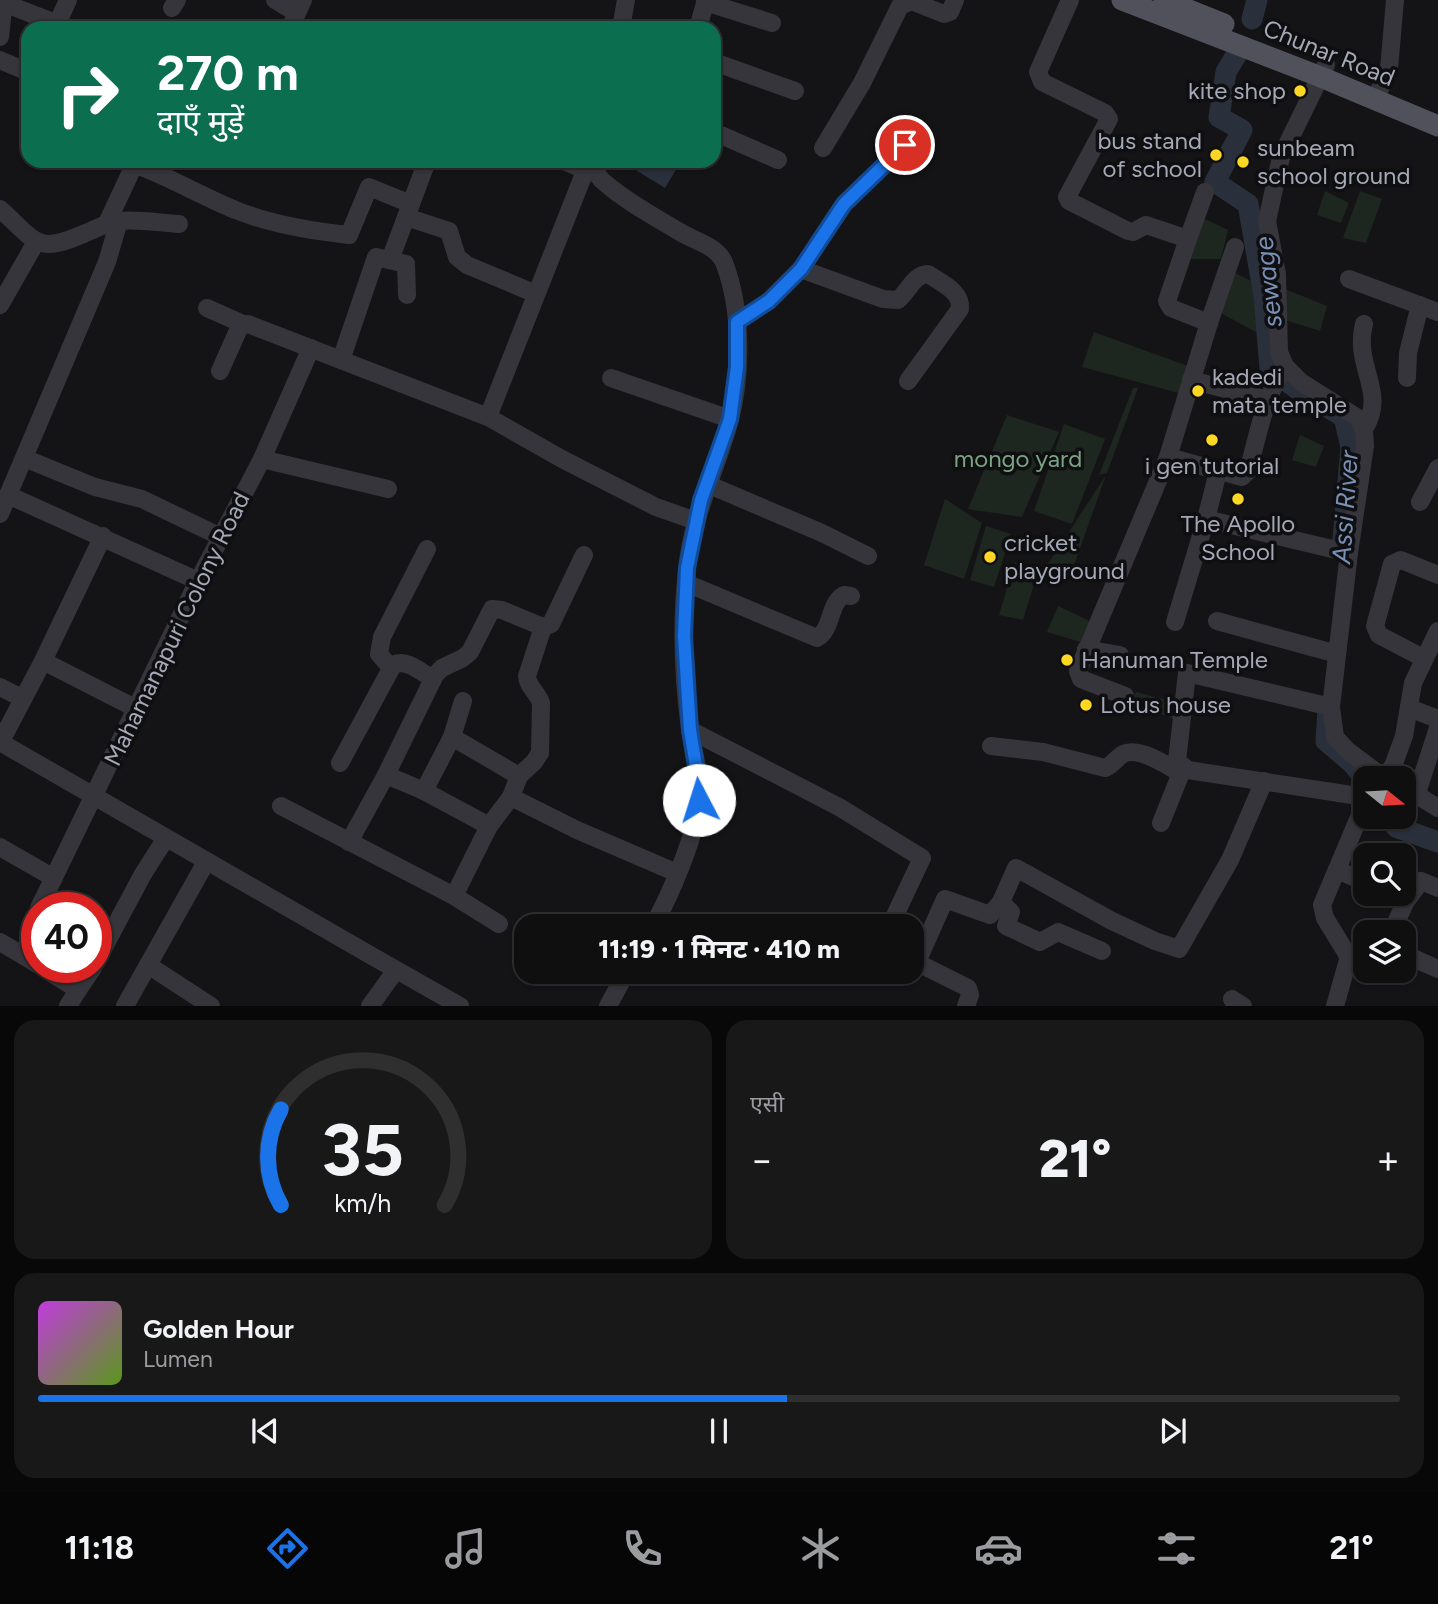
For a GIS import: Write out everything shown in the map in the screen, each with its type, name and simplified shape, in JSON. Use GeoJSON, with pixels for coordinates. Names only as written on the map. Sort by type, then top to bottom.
{"type":"FeatureCollection","features":[{"type":"Feature","properties":{"kind":"main road","name":"Chunar Road"},"geometry":{"type":"LineString","coordinates":[[1122,0],[1232,35]]}},
{"type":"Feature","properties":{"kind":"main road"},"geometry":{"type":"LineString","coordinates":[[1164,0],[1232,35],[1438,111]]}},
{"type":"Feature","properties":{"kind":"main road","name":"Chunar Road"},"geometry":{"type":"LineString","coordinates":[[1324,71],[1438,126]]}},
{"type":"Feature","properties":{"kind":"street"},"geometry":{"type":"LineString","coordinates":[[63,21],[68,0]]}},
{"type":"Feature","properties":{"kind":"street"},"geometry":{"type":"LineString","coordinates":[[275,0],[297,14]]}},
{"type":"Feature","properties":{"kind":"street"},"geometry":{"type":"LineString","coordinates":[[622,21],[626,0]]}},
{"type":"Feature","properties":{"kind":"street"},"geometry":{"type":"LineString","coordinates":[[823,148],[862,83],[900,6],[911,1],[944,14],[950,12],[955,0]]}},
{"type":"Feature","properties":{"kind":"street"},"geometry":{"type":"LineString","coordinates":[[1070,0],[1038,72],[1042,82],[1105,113],[1109,119],[1067,197],[1069,201],[1128,231],[1133,232],[1146,225],[1188,239]]}},
{"type":"Feature","properties":{"kind":"street"},"geometry":{"type":"LineString","coordinates":[[1380,89],[1389,69],[1395,0]]}},
{"type":"Feature","properties":{"kind":"street"},"geometry":{"type":"LineString","coordinates":[[0,37],[4,1],[50,21]]}},
{"type":"Feature","properties":{"kind":"street"},"geometry":{"type":"LineString","coordinates":[[700,21],[706,1],[772,23]]}},
{"type":"Feature","properties":{"kind":"street"},"geometry":{"type":"LineString","coordinates":[[0,60],[21,69]]}},
{"type":"Feature","properties":{"kind":"street"},"geometry":{"type":"LineString","coordinates":[[721,65],[795,92]]}},
{"type":"Feature","properties":{"kind":"street"},"geometry":{"type":"LineString","coordinates":[[1324,71],[1282,157],[1267,220],[1277,274],[1279,352],[1285,366],[1301,382],[1358,418],[1364,429],[1365,446],[1344,552],[1329,707],[1335,737],[1367,766]]}},
{"type":"Feature","properties":{"kind":"street"},"geometry":{"type":"LineString","coordinates":[[721,135],[778,160]]}},
{"type":"Feature","properties":{"kind":"street"},"geometry":{"type":"LineString","coordinates":[[737,322],[769,301],[801,269],[844,204],[905,145]]}},
{"type":"Feature","properties":{"kind":"street"},"geometry":{"type":"LineString","coordinates":[[0,514],[107,262],[113,222],[133,168]]}},
{"type":"Feature","properties":{"kind":"street"},"geometry":{"type":"LineString","coordinates":[[168,168],[237,211],[261,220],[308,231],[349,235],[369,187],[450,231],[457,257],[467,265],[536,294]]}},
{"type":"Feature","properties":{"kind":"street"},"geometry":{"type":"LineString","coordinates":[[390,260],[424,168]]}},
{"type":"Feature","properties":{"kind":"street"},"geometry":{"type":"LineString","coordinates":[[488,417],[586,168]]}},
{"type":"Feature","properties":{"kind":"street"},"geometry":{"type":"LineString","coordinates":[[591,168],[603,182],[682,233],[718,252],[729,276],[737,322],[737,367],[730,419],[696,522],[686,583],[684,636],[690,730],[699,800],[696,822],[660,914]]}},
{"type":"Feature","properties":{"kind":"street"},"geometry":{"type":"LineString","coordinates":[[1205,192],[1167,301],[1171,309],[1209,323]]}},
{"type":"Feature","properties":{"kind":"street"},"geometry":{"type":"LineString","coordinates":[[0,209],[36,242],[45,245],[62,244],[113,222],[179,224]]}},
{"type":"Feature","properties":{"kind":"street"},"geometry":{"type":"LineString","coordinates":[[0,305],[36,242]]}},
{"type":"Feature","properties":{"kind":"street"},"geometry":{"type":"LineString","coordinates":[[1125,696],[1078,676],[1086,649],[1168,457],[1235,247]]}},
{"type":"Feature","properties":{"kind":"street"},"geometry":{"type":"LineString","coordinates":[[341,360],[376,257],[406,264],[407,295]]}},
{"type":"Feature","properties":{"kind":"street"},"geometry":{"type":"LineString","coordinates":[[801,269],[883,299],[898,300],[917,277],[923,274],[928,274],[958,295],[960,309],[908,381]]}},
{"type":"Feature","properties":{"kind":"street"},"geometry":{"type":"LineString","coordinates":[[1349,279],[1438,312]]}},
{"type":"Feature","properties":{"kind":"street"},"geometry":{"type":"LineString","coordinates":[[1407,378],[1408,353],[1420,304]]}},
{"type":"Feature","properties":{"kind":"street"},"geometry":{"type":"LineString","coordinates":[[207,308],[488,417],[656,507],[696,522]]}},
{"type":"Feature","properties":{"kind":"street"},"geometry":{"type":"LineString","coordinates":[[220,371],[238,329],[243,324]]}},
{"type":"Feature","properties":{"kind":"street"},"geometry":{"type":"LineString","coordinates":[[1364,324],[1360,345],[1374,408],[1364,429]]}},
{"type":"Feature","properties":{"kind":"street","name":"Mahamanapuri Colony Road"},"geometry":{"type":"LineString","coordinates":[[47,892],[198,582],[262,459],[310,348]]}},
{"type":"Feature","properties":{"kind":"street"},"geometry":{"type":"LineString","coordinates":[[1168,457],[1241,477],[1248,471],[1268,400],[1276,379],[1285,366]]}},
{"type":"Feature","properties":{"kind":"street"},"geometry":{"type":"LineString","coordinates":[[611,378],[730,419]]}},
{"type":"Feature","properties":{"kind":"street"},"geometry":{"type":"LineString","coordinates":[[1191,380],[1268,400]]}},
{"type":"Feature","properties":{"kind":"street"},"geometry":{"type":"LineString","coordinates":[[24,458],[94,486],[142,499],[221,537]]}},
{"type":"Feature","properties":{"kind":"street"},"geometry":{"type":"LineString","coordinates":[[262,459],[388,489]]}},
{"type":"Feature","properties":{"kind":"street"},"geometry":{"type":"LineString","coordinates":[[1420,502],[1438,468]]}},
{"type":"Feature","properties":{"kind":"street"},"geometry":{"type":"LineString","coordinates":[[1175,622],[1219,472]]}},
{"type":"Feature","properties":{"kind":"street"},"geometry":{"type":"LineString","coordinates":[[707,484],[822,533],[868,556]]}},
{"type":"Feature","properties":{"kind":"street"},"geometry":{"type":"LineString","coordinates":[[8,495],[103,536],[198,582]]}},
{"type":"Feature","properties":{"kind":"street"},"geometry":{"type":"LineString","coordinates":[[1206,519],[1344,552]]}},
{"type":"Feature","properties":{"kind":"street"},"geometry":{"type":"LineString","coordinates":[[103,536],[43,661],[0,742],[460,1006]]}},
{"type":"Feature","properties":{"kind":"street"},"geometry":{"type":"LineString","coordinates":[[391,668],[379,654],[382,637],[427,549]]}},
{"type":"Feature","properties":{"kind":"street"},"geometry":{"type":"LineString","coordinates":[[454,896],[489,826],[511,797],[519,776],[538,758],[541,748],[541,703],[527,680],[528,668],[543,626],[553,621],[584,555]]}},
{"type":"Feature","properties":{"kind":"street"},"geometry":{"type":"LineString","coordinates":[[1423,658],[1379,635],[1374,626],[1392,564],[1401,560],[1438,575]]}},
{"type":"Feature","properties":{"kind":"street"},"geometry":{"type":"LineString","coordinates":[[686,583],[817,638],[823,634],[837,600],[844,595],[850,596]]}},
{"type":"Feature","properties":{"kind":"street"},"geometry":{"type":"LineString","coordinates":[[349,842],[386,775],[433,679],[442,667],[463,659],[470,652],[492,609],[502,610],[543,626]]}},
{"type":"Feature","properties":{"kind":"street"},"geometry":{"type":"LineString","coordinates":[[1217,621],[1334,654]]}},
{"type":"Feature","properties":{"kind":"street"},"geometry":{"type":"LineString","coordinates":[[1393,766],[1404,736],[1413,682],[1438,632]]}},
{"type":"Feature","properties":{"kind":"street"},"geometry":{"type":"LineString","coordinates":[[1086,649],[1120,655]]}},
{"type":"Feature","properties":{"kind":"street"},"geometry":{"type":"LineString","coordinates":[[43,661],[137,709]]}},
{"type":"Feature","properties":{"kind":"street"},"geometry":{"type":"LineString","coordinates":[[340,763],[391,668],[397,663],[405,663],[433,679]]}},
{"type":"Feature","properties":{"kind":"street"},"geometry":{"type":"LineString","coordinates":[[1161,824],[1182,770],[1176,757],[1187,673],[1329,707]]}},
{"type":"Feature","properties":{"kind":"street"},"geometry":{"type":"LineString","coordinates":[[0,687],[22,698]]}},
{"type":"Feature","properties":{"kind":"street"},"geometry":{"type":"LineString","coordinates":[[424,792],[452,737],[463,701]]}},
{"type":"Feature","properties":{"kind":"street"},"geometry":{"type":"LineString","coordinates":[[1409,708],[1438,719]]}},
{"type":"Feature","properties":{"kind":"street"},"geometry":{"type":"LineString","coordinates":[[1438,728],[1418,790],[1420,797],[1438,808]]}},
{"type":"Feature","properties":{"kind":"street"},"geometry":{"type":"LineString","coordinates":[[690,730],[839,807],[922,858],[896,914]]}},
{"type":"Feature","properties":{"kind":"street"},"geometry":{"type":"LineString","coordinates":[[452,737],[519,776]]}},
{"type":"Feature","properties":{"kind":"street"},"geometry":{"type":"LineString","coordinates":[[991,746],[1043,752],[1105,768],[1122,754],[1135,752],[1182,770],[1353,795]]}},
{"type":"Feature","properties":{"kind":"street"},"geometry":{"type":"LineString","coordinates":[[386,775],[489,826]]}},
{"type":"Feature","properties":{"kind":"street"},"geometry":{"type":"LineString","coordinates":[[924,941],[945,899],[990,915],[1001,902],[1016,867],[1112,921],[1178,950],[1183,946],[1230,860],[1264,781]]}},
{"type":"Feature","properties":{"kind":"street"},"geometry":{"type":"LineString","coordinates":[[511,797],[577,830],[677,873]]}},
{"type":"Feature","properties":{"kind":"street"},"geometry":{"type":"LineString","coordinates":[[281,806],[454,896],[499,924]]}},
{"type":"Feature","properties":{"kind":"street"},"geometry":{"type":"LineString","coordinates":[[1335,1006],[1348,960],[1322,909],[1354,830]]}},
{"type":"Feature","properties":{"kind":"street"},"geometry":{"type":"LineString","coordinates":[[112,932],[166,838]]}},
{"type":"Feature","properties":{"kind":"street"},"geometry":{"type":"LineString","coordinates":[[0,847],[54,878]]}},
{"type":"Feature","properties":{"kind":"street"},"geometry":{"type":"LineString","coordinates":[[125,1006],[206,862]]}},
{"type":"Feature","properties":{"kind":"street"},"geometry":{"type":"LineString","coordinates":[[1337,870],[1353,877]]}},
{"type":"Feature","properties":{"kind":"street"},"geometry":{"type":"LineString","coordinates":[[1416,885],[1421,881],[1438,888]]}},
{"type":"Feature","properties":{"kind":"street"},"geometry":{"type":"LineString","coordinates":[[1001,902],[1012,912],[1006,926],[1040,942],[1058,932],[1102,951]]}},
{"type":"Feature","properties":{"kind":"street"},"geometry":{"type":"LineString","coordinates":[[0,942],[21,955]]}},
{"type":"Feature","properties":{"kind":"street"},"geometry":{"type":"LineString","coordinates":[[1416,959],[1438,969]]}},
{"type":"Feature","properties":{"kind":"street"},"geometry":{"type":"LineString","coordinates":[[148,965],[211,1006]]}},
{"type":"Feature","properties":{"kind":"street"},"geometry":{"type":"LineString","coordinates":[[924,966],[968,988],[970,992],[966,1006]]}},
{"type":"Feature","properties":{"kind":"street"},"geometry":{"type":"LineString","coordinates":[[370,1006],[396,970]]}},
{"type":"Feature","properties":{"kind":"street"},"geometry":{"type":"LineString","coordinates":[[58,983],[73,998],[83,983]]}},
{"type":"Feature","properties":{"kind":"street"},"geometry":{"type":"LineString","coordinates":[[608,1006],[620,984]]}},
{"type":"Feature","properties":{"kind":"green space"},"geometry":{"type":"Polygon","coordinates":[[[1325,191],[1349,203],[1341,223],[1317,215],[1325,191]]]}},
{"type":"Feature","properties":{"kind":"green space"},"geometry":{"type":"Polygon","coordinates":[[[1360,191],[1382,199],[1366,243],[1343,238],[1360,191]]]}},
{"type":"Feature","properties":{"kind":"green space"},"geometry":{"type":"Polygon","coordinates":[[[1199,216],[1228,230],[1221,259],[1183,259],[1199,216]]]}},
{"type":"Feature","properties":{"kind":"green space"},"geometry":{"type":"Polygon","coordinates":[[[1231,271],[1255,283],[1263,336],[1219,312],[1231,271]]]}},
{"type":"Feature","properties":{"kind":"green space"},"geometry":{"type":"Polygon","coordinates":[[[1285,289],[1327,306],[1320,331],[1285,320],[1285,289]]]}},
{"type":"Feature","properties":{"kind":"green space"},"geometry":{"type":"Polygon","coordinates":[[[1094,332],[1188,366],[1179,393],[1082,367],[1094,332]]]}},
{"type":"Feature","properties":{"kind":"green space"},"geometry":{"type":"Polygon","coordinates":[[[1133,388],[1138,388],[1107,473],[1099,475],[1133,388]]]}},
{"type":"Feature","properties":{"kind":"green space","name":"mongo yard"},"geometry":{"type":"Polygon","coordinates":[[[1007,415],[1059,432],[1022,517],[968,509],[1007,415]]]}},
{"type":"Feature","properties":{"kind":"green space"},"geometry":{"type":"Polygon","coordinates":[[[1064,424],[1105,439],[1072,524],[1034,511],[1064,424]]]}},
{"type":"Feature","properties":{"kind":"green space"},"geometry":{"type":"Polygon","coordinates":[[[1300,435],[1324,446],[1316,467],[1292,460],[1300,435]]]}},
{"type":"Feature","properties":{"kind":"green space"},"geometry":{"type":"Polygon","coordinates":[[[1106,475],[1073,568],[1048,564],[1106,475]]]}},
{"type":"Feature","properties":{"kind":"green space"},"geometry":{"type":"Polygon","coordinates":[[[945,499],[982,523],[964,579],[924,565],[945,499]]]}},
{"type":"Feature","properties":{"kind":"green space","name":"cricket playground"},"geometry":{"type":"Polygon","coordinates":[[[986,526],[1011,534],[994,587],[970,580],[986,526]]]}},
{"type":"Feature","properties":{"kind":"green space"},"geometry":{"type":"Polygon","coordinates":[[[1015,562],[1039,568],[1023,620],[999,615],[1015,562]]]}},
{"type":"Feature","properties":{"kind":"green space"},"geometry":{"type":"Polygon","coordinates":[[[1058,606],[1092,622],[1084,643],[1047,632],[1058,606]]]}},
{"type":"Feature","properties":{"kind":"green space"},"geometry":{"type":"Polygon","coordinates":[[[1136,692],[1178,703],[1176,720],[1131,702],[1136,692]]]}},
{"type":"Feature","properties":{"kind":"shaded area"},"geometry":{"type":"Polygon","coordinates":[[[632,168],[677,168],[665,188],[632,168]]]}},
{"type":"Feature","properties":{"kind":"waterway","name":"Assi River"},"geometry":{"type":"LineString","coordinates":[[1252,19],[1257,0]]}},
{"type":"Feature","properties":{"kind":"waterway","name":"Assi River"},"geometry":{"type":"LineString","coordinates":[[1238,52],[1226,72],[1219,117],[1242,130],[1215,182],[1248,204],[1264,296],[1270,369],[1300,391],[1344,417],[1351,447],[1342,551]]}},
{"type":"Feature","properties":{"kind":"waterway","name":"sewage"},"geometry":{"type":"LineString","coordinates":[[1265,258],[1269,295]]}},
{"type":"Feature","properties":{"kind":"waterway","name":"Assi River"},"geometry":{"type":"LineString","coordinates":[[1328,709],[1326,741],[1354,766]]}},
{"type":"Feature","properties":{"kind":"waterway","name":"Assi River"},"geometry":{"type":"LineString","coordinates":[[1404,830],[1438,842]]}},
{"type":"Feature","properties":{"kind":"place","name":"kite shop"},"geometry":{"type":"Point","coordinates":[1300,91]}},
{"type":"Feature","properties":{"kind":"place","name":"bus stand of school"},"geometry":{"type":"Point","coordinates":[1216,155]}},
{"type":"Feature","properties":{"kind":"place","name":"sunbeam school ground"},"geometry":{"type":"Point","coordinates":[1243,162]}},
{"type":"Feature","properties":{"kind":"place","name":"kadedi mata temple"},"geometry":{"type":"Point","coordinates":[1198,391]}},
{"type":"Feature","properties":{"kind":"place","name":"i gen tutorial"},"geometry":{"type":"Point","coordinates":[1212,440]}},
{"type":"Feature","properties":{"kind":"place","name":"The Apollo School"},"geometry":{"type":"Point","coordinates":[1238,499]}},
{"type":"Feature","properties":{"kind":"place","name":"cricket playground"},"geometry":{"type":"Point","coordinates":[990,557]}},
{"type":"Feature","properties":{"kind":"place","name":"Hanuman Temple"},"geometry":{"type":"Point","coordinates":[1067,660]}},
{"type":"Feature","properties":{"kind":"place","name":"Lotus house"},"geometry":{"type":"Point","coordinates":[1086,705]}},
{"type":"Feature","properties":{"kind":"route"},"geometry":{"type":"LineString","coordinates":[[699,800],[690,730],[684,636],[687,568],[701,500],[730,419],[735,395],[737,322],[769,301],[801,269],[844,204],[905,145]]}}]}
